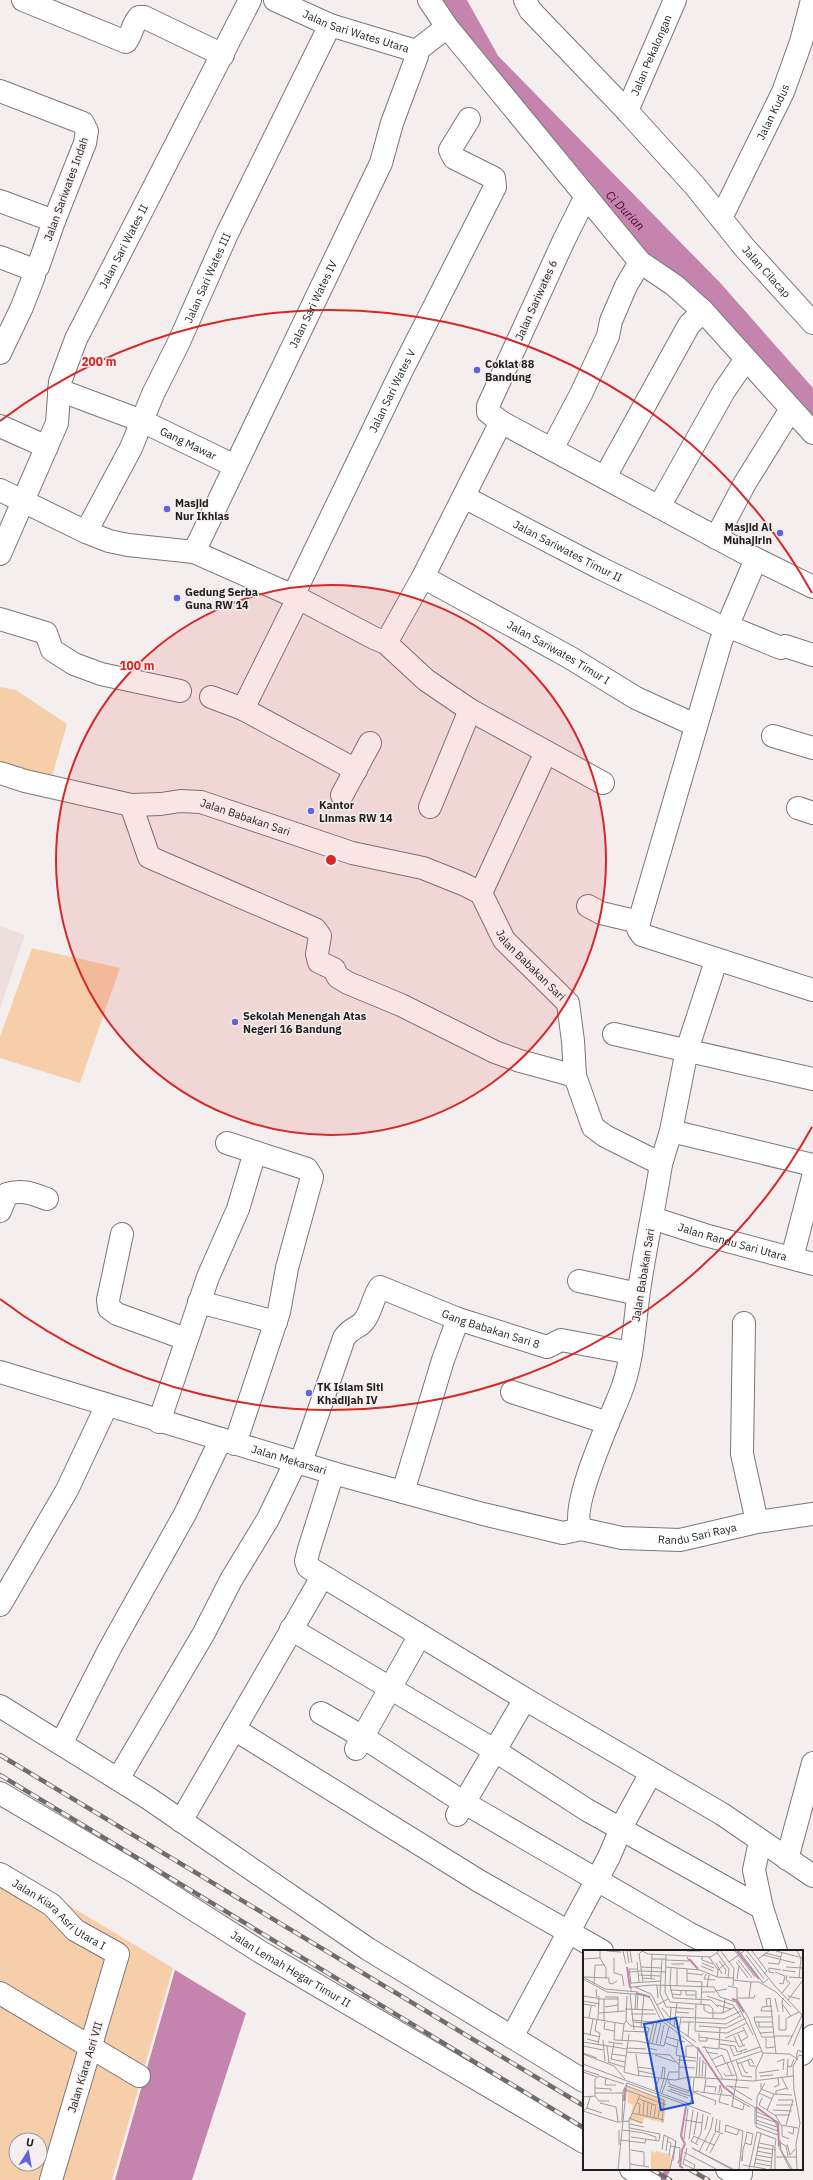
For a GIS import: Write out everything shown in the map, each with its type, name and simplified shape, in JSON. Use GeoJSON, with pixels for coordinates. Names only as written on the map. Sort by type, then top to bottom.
{"type":"FeatureCollection","features":[{"type":"Feature","properties":{"kind":"street"},"geometry":{"type":"LineString","coordinates":[[23,0],[126,42],[129,38],[134,22],[138,17],[144,17],[223,55]]}},
{"type":"Feature","properties":{"kind":"street","name":"Jalan Sari Wates II"},"geometry":{"type":"LineString","coordinates":[[0,554],[57,423],[61,379],[76,339],[250,0]]}},
{"type":"Feature","properties":{"kind":"street","name":"Jalan Sari Wates Utara"},"geometry":{"type":"LineString","coordinates":[[275,0],[330,24],[416,51]]}},
{"type":"Feature","properties":{"kind":"street"},"geometry":{"type":"LineString","coordinates":[[428,0],[447,27],[640,262],[674,285],[703,311],[813,433]]}},
{"type":"Feature","properties":{"kind":"street","name":"Jalan Cilacap"},"geometry":{"type":"LineString","coordinates":[[525,0],[530,10],[627,111],[721,218],[744,247],[813,323]]}},
{"type":"Feature","properties":{"kind":"street","name":"Jalan Pekalongan"},"geometry":{"type":"LineString","coordinates":[[627,111],[675,0]]}},
{"type":"Feature","properties":{"kind":"street","name":"Jalan Kudus"},"geometry":{"type":"LineString","coordinates":[[721,218],[783,92],[801,42],[812,0]]}},
{"type":"Feature","properties":{"kind":"street","name":"Jalan Sari Wates III"},"geometry":{"type":"LineString","coordinates":[[86,532],[131,448],[227,234],[330,24]]}},
{"type":"Feature","properties":{"kind":"street"},"geometry":{"type":"LineString","coordinates":[[416,51],[447,27]]}},
{"type":"Feature","properties":{"kind":"street","name":"Jalan Sari Wates IV"},"geometry":{"type":"LineString","coordinates":[[194,552],[381,163],[392,123],[417,56],[416,51]]}},
{"type":"Feature","properties":{"kind":"street","name":"Jalan Sariwates Indah"},"geometry":{"type":"LineString","coordinates":[[0,91],[86,126],[85,142],[54,221],[38,267],[34,270],[34,276],[3,340]]}},
{"type":"Feature","properties":{"kind":"street","name":"Jalan Sari Wates V"},"geometry":{"type":"LineString","coordinates":[[243,709],[402,370],[495,186],[494,178],[454,158],[450,153],[450,150],[469,119]]}},
{"type":"Feature","properties":{"kind":"street","name":"Jalan Sariwates 6"},"geometry":{"type":"LineString","coordinates":[[501,422],[488,412],[488,406],[586,196]]}},
{"type":"Feature","properties":{"kind":"street"},"geometry":{"type":"LineString","coordinates":[[0,201],[54,221]]}},
{"type":"Feature","properties":{"kind":"street"},"geometry":{"type":"LineString","coordinates":[[0,256],[34,270]]}},
{"type":"Feature","properties":{"kind":"street"},"geometry":{"type":"LineString","coordinates":[[552,449],[608,336],[611,322],[626,286],[640,262]]}},
{"type":"Feature","properties":{"kind":"street"},"geometry":{"type":"LineString","coordinates":[[605,477],[689,325],[703,311]]}},
{"type":"Feature","properties":{"kind":"street"},"geometry":{"type":"LineString","coordinates":[[659,507],[724,391],[746,359]]}},
{"type":"Feature","properties":{"kind":"street","name":"Gang Mawar"},"geometry":{"type":"LineString","coordinates":[[59,390],[142,421],[235,466]]}},
{"type":"Feature","properties":{"kind":"street"},"geometry":{"type":"LineString","coordinates":[[716,538],[745,483],[791,409]]}},
{"type":"Feature","properties":{"kind":"street"},"geometry":{"type":"LineString","coordinates":[[386,643],[423,577],[501,422],[716,538],[813,587]]}},
{"type":"Feature","properties":{"kind":"street"},"geometry":{"type":"LineString","coordinates":[[0,426],[47,447]]}},
{"type":"Feature","properties":{"kind":"street"},"geometry":{"type":"LineString","coordinates":[[0,490],[86,532],[109,541],[128,545],[194,552],[295,597],[386,643],[426,680],[470,710],[603,783]]}},
{"type":"Feature","properties":{"kind":"street","name":"Jalan Sariwates Timur II"},"geometry":{"type":"LineString","coordinates":[[464,497],[600,568],[672,603],[726,627],[781,648],[785,646],[813,655]]}},
{"type":"Feature","properties":{"kind":"street"},"geometry":{"type":"LineString","coordinates":[[756,559],[726,627],[695,725],[638,930],[642,936],[716,961],[813,990]]}},
{"type":"Feature","properties":{"kind":"street","name":"Jalan Sariwates Timur I"},"geometry":{"type":"LineString","coordinates":[[423,577],[569,657],[636,698],[695,725]]}},
{"type":"Feature","properties":{"kind":"street"},"geometry":{"type":"LineString","coordinates":[[0,618],[46,633],[52,650],[74,664],[101,674],[180,691]]}},
{"type":"Feature","properties":{"kind":"street"},"geometry":{"type":"LineString","coordinates":[[211,697],[243,709],[356,770]]}},
{"type":"Feature","properties":{"kind":"street"},"geometry":{"type":"LineString","coordinates":[[430,807],[470,710]]}},
{"type":"Feature","properties":{"kind":"street"},"geometry":{"type":"LineString","coordinates":[[773,736],[813,748]]}},
{"type":"Feature","properties":{"kind":"street"},"geometry":{"type":"LineString","coordinates":[[342,795],[370,743]]}},
{"type":"Feature","properties":{"kind":"street"},"geometry":{"type":"LineString","coordinates":[[480,893],[546,752]]}},
{"type":"Feature","properties":{"kind":"street","name":"Jalan Babakan Sari"},"geometry":{"type":"LineString","coordinates":[[0,773],[25,781],[131,805],[161,804],[180,801],[201,802],[352,853],[423,868],[463,884],[480,893],[504,940],[568,1003],[573,1041],[575,1076],[593,1126],[605,1136],[661,1164],[638,1294],[631,1353],[622,1390],[584,1488],[578,1514],[578,1523],[581,1529]]}},
{"type":"Feature","properties":{"kind":"street"},"geometry":{"type":"LineString","coordinates":[[131,805],[149,857],[315,930],[320,936],[317,954],[319,962],[334,969],[338,977],[348,983],[401,1005],[496,1052],[520,1061],[575,1076]]}},
{"type":"Feature","properties":{"kind":"street"},"geometry":{"type":"LineString","coordinates":[[588,906],[601,913],[639,922]]}},
{"type":"Feature","properties":{"kind":"street"},"geometry":{"type":"LineString","coordinates":[[661,1164],[671,1131],[687,1050],[716,961]]}},
{"type":"Feature","properties":{"kind":"street"},"geometry":{"type":"LineString","coordinates":[[614,1034],[813,1079]]}},
{"type":"Feature","properties":{"kind":"street"},"geometry":{"type":"LineString","coordinates":[[671,1131],[813,1165]]}},
{"type":"Feature","properties":{"kind":"street"},"geometry":{"type":"LineString","coordinates":[[65,1736],[110,1648],[185,1514],[228,1442],[276,1322],[287,1268],[312,1177],[307,1169],[302,1167],[227,1143]]}},
{"type":"Feature","properties":{"kind":"street"},"geometry":{"type":"LineString","coordinates":[[159,1422],[199,1302],[238,1209],[255,1152]]}},
{"type":"Feature","properties":{"kind":"street"},"geometry":{"type":"LineString","coordinates":[[792,1258],[813,1177]]}},
{"type":"Feature","properties":{"kind":"street"},"geometry":{"type":"LineString","coordinates":[[0,1211],[7,1194],[15,1191],[30,1192],[47,1199]]}},
{"type":"Feature","properties":{"kind":"street","name":"Jalan Randu Sari Utara"},"geometry":{"type":"LineString","coordinates":[[652,1218],[705,1235],[813,1264]]}},
{"type":"Feature","properties":{"kind":"street"},"geometry":{"type":"LineString","coordinates":[[122,1234],[108,1300],[109,1308],[117,1314],[186,1339]]}},
{"type":"Feature","properties":{"kind":"street"},"geometry":{"type":"LineString","coordinates":[[579,1281],[638,1294]]}},
{"type":"Feature","properties":{"kind":"street","name":"Gang Babakan Sari 8"},"geometry":{"type":"LineString","coordinates":[[298,1461],[344,1338],[349,1330],[359,1326],[365,1320],[381,1286],[458,1319],[547,1347],[561,1340],[631,1353]]}},
{"type":"Feature","properties":{"kind":"street"},"geometry":{"type":"LineString","coordinates":[[199,1302],[276,1322]]}},
{"type":"Feature","properties":{"kind":"street"},"geometry":{"type":"LineString","coordinates":[[403,1492],[443,1360],[458,1319]]}},
{"type":"Feature","properties":{"kind":"street"},"geometry":{"type":"LineString","coordinates":[[744,1323],[742,1454],[757,1522]]}},
{"type":"Feature","properties":{"kind":"street","name":"Jalan Mekarsari"},"geometry":{"type":"LineString","coordinates":[[2,1377],[107,1405],[159,1422],[403,1492],[563,1533],[581,1529]]}},
{"type":"Feature","properties":{"kind":"street"},"geometry":{"type":"LineString","coordinates":[[512,1392],[608,1424]]}},
{"type":"Feature","properties":{"kind":"street"},"geometry":{"type":"LineString","coordinates":[[0,1606],[67,1490],[107,1405]]}},
{"type":"Feature","properties":{"kind":"street"},"geometry":{"type":"LineString","coordinates":[[122,1770],[204,1633],[231,1580],[268,1519],[298,1461]]}},
{"type":"Feature","properties":{"kind":"street"},"geometry":{"type":"LineString","coordinates":[[334,1473],[306,1561],[308,1567],[322,1577],[525,1700],[722,1814],[813,1876]]}},
{"type":"Feature","properties":{"kind":"street","name":"Randu Sari Raya"},"geometry":{"type":"LineString","coordinates":[[581,1529],[622,1538],[680,1540],[757,1522],[813,1514]]}},
{"type":"Feature","properties":{"kind":"street"},"geometry":{"type":"LineString","coordinates":[[179,1819],[234,1729],[322,1577]]}},
{"type":"Feature","properties":{"kind":"street"},"geometry":{"type":"LineString","coordinates":[[291,1629],[494,1750],[587,1810],[762,1908]]}},
{"type":"Feature","properties":{"kind":"street"},"geometry":{"type":"LineString","coordinates":[[359,1743],[420,1635]]}},
{"type":"Feature","properties":{"kind":"street"},"geometry":{"type":"LineString","coordinates":[[460,1808],[525,1700]]}},
{"type":"Feature","properties":{"kind":"street"},"geometry":{"type":"LineString","coordinates":[[0,1706],[65,1736],[122,1770],[179,1819],[368,1949],[583,2080]]}},
{"type":"Feature","properties":{"kind":"street"},"geometry":{"type":"LineString","coordinates":[[321,1713],[359,1743],[460,1808],[596,1880],[690,1934],[722,1950]]}},
{"type":"Feature","properties":{"kind":"street"},"geometry":{"type":"LineString","coordinates":[[234,1729],[479,1881],[600,1950]]}},
{"type":"Feature","properties":{"kind":"street"},"geometry":{"type":"LineString","coordinates":[[788,1859],[813,1764]]}},
{"type":"Feature","properties":{"kind":"street"},"geometry":{"type":"LineString","coordinates":[[512,2037],[651,1773]]}},
{"type":"Feature","properties":{"kind":"street","name":"Jalan Lemah Hegar Timur II"},"geometry":{"type":"LineString","coordinates":[[0,1793],[138,1874],[259,1951],[583,2141]]}},
{"type":"Feature","properties":{"kind":"street"},"geometry":{"type":"LineString","coordinates":[[760,1841],[754,1870],[762,1908],[776,1950]]}},
{"type":"Feature","properties":{"kind":"street","name":"Jalan Kiara Asri Utara I"},"geometry":{"type":"LineString","coordinates":[[0,1874],[52,1904],[75,1930],[118,1954]]}},
{"type":"Feature","properties":{"kind":"street","name":"Jalan Kiara Asri VII"},"geometry":{"type":"LineString","coordinates":[[51,2180],[118,1954]]}},
{"type":"Feature","properties":{"kind":"street"},"geometry":{"type":"LineString","coordinates":[[1,1999],[90,2047],[139,2076]]}},
{"type":"Feature","properties":{"kind":"street"},"geometry":{"type":"LineString","coordinates":[[803,2052],[813,2036]]}},
{"type":"Feature","properties":{"kind":"street"},"geometry":{"type":"LineString","coordinates":[[633,2170],[650,2180]]}},
{"type":"Feature","properties":{"kind":"street"},"geometry":{"type":"LineString","coordinates":[[729,2170],[737,2175],[741,2174],[740,2170]]}},
{"type":"Feature","properties":{"kind":"shaded area"},"geometry":{"type":"Polygon","coordinates":[[[0,687],[16,690],[67,724],[51,780],[0,767],[0,687]]]}},
{"type":"Feature","properties":{"kind":"shaded area"},"geometry":{"type":"Polygon","coordinates":[[[0,926],[25,935],[0,1009],[0,926]]]}},
{"type":"Feature","properties":{"kind":"shaded area"},"geometry":{"type":"Polygon","coordinates":[[[32,948],[120,968],[80,1083],[0,1058],[0,1037],[32,948]]]}},
{"type":"Feature","properties":{"kind":"shaded area"},"geometry":{"type":"Polygon","coordinates":[[[0,1864],[173,1968],[112,2180],[0,2180],[0,1864]]]}},
{"type":"Feature","properties":{"kind":"shaded area"},"geometry":{"type":"Polygon","coordinates":[[[175,1970],[246,2013],[192,2180],[115,2180],[175,1970]]]}},
{"type":"Feature","properties":{"kind":"waterway","name":"Ci Durian"},"geometry":{"type":"LineString","coordinates":[[448,0],[485,66],[708,294],[813,413]]}},
{"type":"Feature","properties":{"kind":"waterway"},"geometry":{"type":"LineString","coordinates":[[662,2180],[667,2170]]}},
{"type":"Feature","properties":{"kind":"railway"},"geometry":{"type":"LineString","coordinates":[[0,1755],[583,2105]]}},
{"type":"Feature","properties":{"kind":"railway"},"geometry":{"type":"LineString","coordinates":[[0,1775],[583,2127]]}},
{"type":"Feature","properties":{"kind":"railway"},"geometry":{"type":"LineString","coordinates":[[653,2170],[670,2180]]}},
{"type":"Feature","properties":{"kind":"railway"},"geometry":{"type":"LineString","coordinates":[[691,2170],[708,2180]]}},
{"type":"Feature","properties":{"kind":"place","name":"Coklat 88 Bandung"},"geometry":{"type":"Point","coordinates":[477,370]}},
{"type":"Feature","properties":{"kind":"place","name":"Masjid Nur Ikhlas"},"geometry":{"type":"Point","coordinates":[167,509]}},
{"type":"Feature","properties":{"kind":"place","name":"Masjid Al Muhajirin"},"geometry":{"type":"Point","coordinates":[780,533]}},
{"type":"Feature","properties":{"kind":"place","name":"Gedung Serba Guna RW 14"},"geometry":{"type":"Point","coordinates":[177,598]}},
{"type":"Feature","properties":{"kind":"place","name":"Kantor Linmas RW 14"},"geometry":{"type":"Point","coordinates":[311,811]}},
{"type":"Feature","properties":{"kind":"place","name":"Sekolah Menengah Atas Negeri 16 Bandung"},"geometry":{"type":"Point","coordinates":[235,1022]}},
{"type":"Feature","properties":{"kind":"place","name":"TK Islam Siti Khadijah IV"},"geometry":{"type":"Point","coordinates":[309,1393]}}]}
